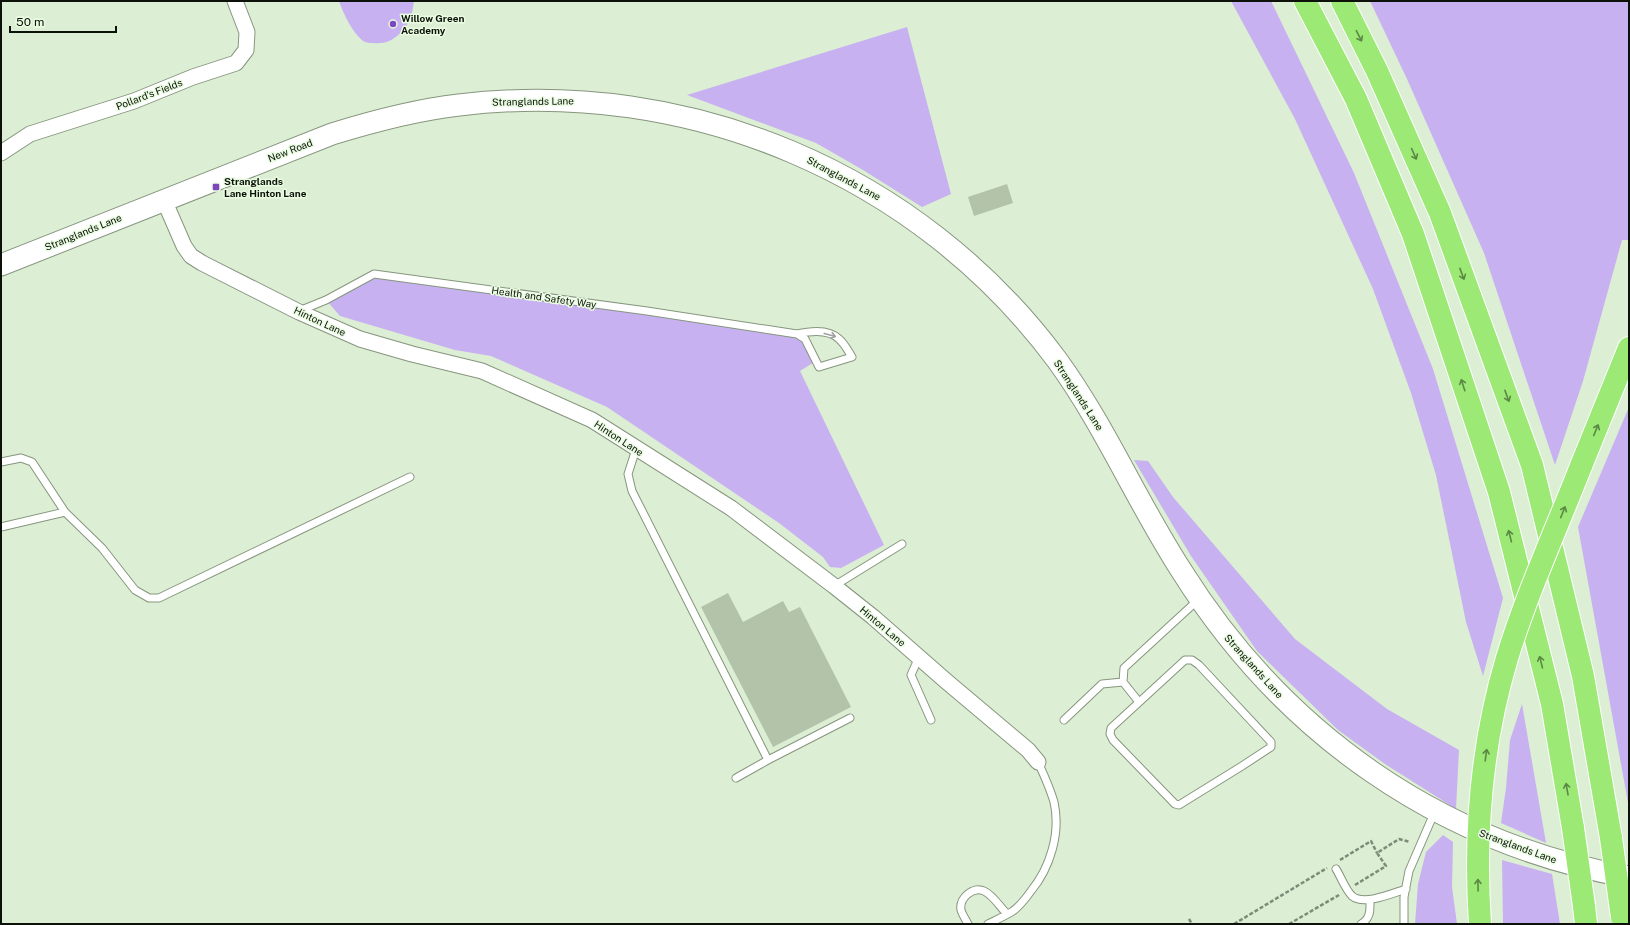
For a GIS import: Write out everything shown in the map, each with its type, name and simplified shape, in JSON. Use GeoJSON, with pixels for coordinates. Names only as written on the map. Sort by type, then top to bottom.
{"type":"FeatureCollection","features":[{"type":"Feature","properties":{"kind":"highway"},"geometry":{"type":"LineString","coordinates":[[1305,1],[1356,99],[1413,234],[1499,492],[1552,704],[1573,828],[1585,915]]}},
{"type":"Feature","properties":{"kind":"highway"},"geometry":{"type":"LineString","coordinates":[[1342,1],[1377,71],[1440,213],[1532,465],[1583,676],[1611,838],[1622,920]]}},
{"type":"Feature","properties":{"kind":"highway"},"geometry":{"type":"LineString","coordinates":[[1480,924],[1477,857],[1478,821],[1487,745],[1507,658],[1521,617],[1629,348]]}},
{"type":"Feature","properties":{"kind":"main road","name":"Stranglands Lane"},"geometry":{"type":"LineString","coordinates":[[419,111],[464,104],[532,100],[608,103],[646,108],[720,126],[785,148],[833,171],[892,205],[947,246],[982,276],[1009,302],[1057,361],[1090,410],[1158,534],[1199,598],[1236,648],[1260,675],[1301,716],[1344,752],[1374,774],[1435,811],[1488,836],[1535,854],[1570,865],[1629,877]]}},
{"type":"Feature","properties":{"kind":"main road","name":"New Road"},"geometry":{"type":"LineString","coordinates":[[164,200],[332,134],[375,121],[419,111]]}},
{"type":"Feature","properties":{"kind":"main road","name":"Stranglands Lane"},"geometry":{"type":"LineString","coordinates":[[1,265],[164,200]]}},
{"type":"Feature","properties":{"kind":"street","name":"Pollard's Fields"},"geometry":{"type":"LineString","coordinates":[[1,153],[30,134],[134,101],[193,77],[236,63],[246,50],[247,32],[235,1]]}},
{"type":"Feature","properties":{"kind":"street","name":"Hinton Lane"},"geometry":{"type":"LineString","coordinates":[[164,200],[184,246],[191,256],[202,263],[299,312],[360,339],[412,354],[482,371],[592,420],[636,450],[731,508],[873,617],[1028,750],[1038,762]]}},
{"type":"Feature","properties":{"kind":"lane","name":"Health and Safety Way"},"geometry":{"type":"LineString","coordinates":[[299,312],[326,300],[374,274],[647,311],[797,334],[812,331],[834,335],[844,344],[852,357],[819,367],[805,339],[797,334]]}},
{"type":"Feature","properties":{"kind":"lane"},"geometry":{"type":"LineString","coordinates":[[636,450],[628,474],[632,491],[768,760]]}},
{"type":"Feature","properties":{"kind":"lane"},"geometry":{"type":"LineString","coordinates":[[1,462],[21,458],[32,462],[65,512],[102,548],[135,590],[148,598],[159,598],[410,477]]}},
{"type":"Feature","properties":{"kind":"lane"},"geometry":{"type":"LineString","coordinates":[[1,527],[65,512]]}},
{"type":"Feature","properties":{"kind":"lane"},"geometry":{"type":"LineString","coordinates":[[834,586],[902,544]]}},
{"type":"Feature","properties":{"kind":"lane"},"geometry":{"type":"LineString","coordinates":[[1139,702],[1123,682],[1124,668],[1199,598]]}},
{"type":"Feature","properties":{"kind":"lane"},"geometry":{"type":"LineString","coordinates":[[919,657],[911,675],[931,720]]}},
{"type":"Feature","properties":{"kind":"lane"},"geometry":{"type":"LineString","coordinates":[[1192,660],[1199,665],[1270,742],[1271,747],[1185,803],[1179,805],[1175,804],[1113,740],[1110,734],[1111,728],[1139,702],[1180,662],[1192,660]]}},
{"type":"Feature","properties":{"kind":"lane"},"geometry":{"type":"LineString","coordinates":[[1064,720],[1102,684],[1123,682]]}},
{"type":"Feature","properties":{"kind":"lane"},"geometry":{"type":"LineString","coordinates":[[736,778],[850,718]]}},
{"type":"Feature","properties":{"kind":"lane"},"geometry":{"type":"LineString","coordinates":[[988,924],[1014,911],[1024,901],[1040,880],[1050,859],[1055,827],[1054,803],[1038,762]]}},
{"type":"Feature","properties":{"kind":"lane"},"geometry":{"type":"LineString","coordinates":[[1404,924],[1406,889],[1409,871],[1435,811]]}},
{"type":"Feature","properties":{"kind":"lane"},"geometry":{"type":"LineString","coordinates":[[1334,866],[1348,890],[1357,899],[1370,900],[1406,889]]}},
{"type":"Feature","properties":{"kind":"lane"},"geometry":{"type":"LineString","coordinates":[[968,924],[961,910],[961,902],[967,894],[976,890],[984,891],[992,897],[1007,914]]}},
{"type":"Feature","properties":{"kind":"lane"},"geometry":{"type":"LineString","coordinates":[[1360,924],[1366,921],[1370,914],[1370,900]]}},
{"type":"Feature","properties":{"kind":"path"},"geometry":{"type":"LineString","coordinates":[[1378,853],[1399,839],[1420,845]]}},
{"type":"Feature","properties":{"kind":"path"},"geometry":{"type":"LineString","coordinates":[[1234,924],[1334,866],[1371,841],[1386,866],[1289,924]]}},
{"type":"Feature","properties":{"kind":"path"},"geometry":{"type":"LineString","coordinates":[[1189,919],[1192,924]]}},
{"type":"Feature","properties":{"kind":"shaded area"},"geometry":{"type":"Polygon","coordinates":[[[339,1],[414,1],[410,19],[400,34],[385,42],[367,43],[357,35],[349,24],[339,1]]]}},
{"type":"Feature","properties":{"kind":"shaded area"},"geometry":{"type":"Polygon","coordinates":[[[1231,1],[1271,1],[1354,173],[1433,369],[1503,598],[1483,676],[1466,622],[1436,475],[1411,393],[1373,289],[1295,119],[1231,1]]]}},
{"type":"Feature","properties":{"kind":"shaded area"},"geometry":{"type":"Polygon","coordinates":[[[1370,1],[1629,1],[1629,240],[1622,240],[1583,381],[1555,465],[1484,253],[1407,79],[1370,1]]]}},
{"type":"Feature","properties":{"kind":"shaded area"},"geometry":{"type":"Polygon","coordinates":[[[907,27],[951,194],[922,207],[816,143],[687,95],[907,27]]]}},
{"type":"Feature","properties":{"kind":"shaded area"},"geometry":{"type":"Polygon","coordinates":[[[374,274],[797,334],[816,361],[800,371],[884,545],[841,568],[830,567],[823,557],[779,523],[607,407],[491,356],[455,350],[340,316],[326,300],[374,274]]]}},
{"type":"Feature","properties":{"kind":"shaded area"},"geometry":{"type":"Polygon","coordinates":[[[1629,407],[1629,808],[1578,527],[1629,407]]]}},
{"type":"Feature","properties":{"kind":"shaded area"},"geometry":{"type":"Polygon","coordinates":[[[1134,460],[1148,461],[1173,497],[1295,639],[1387,709],[1459,750],[1456,809],[1385,764],[1338,730],[1257,651],[1191,556],[1134,460]]]}},
{"type":"Feature","properties":{"kind":"shaded area"},"geometry":{"type":"Polygon","coordinates":[[[1522,704],[1546,843],[1501,823],[1510,740],[1522,704]]]}},
{"type":"Feature","properties":{"kind":"shaded area"},"geometry":{"type":"Polygon","coordinates":[[[1443,835],[1453,842],[1452,887],[1457,924],[1415,924],[1418,884],[1426,852],[1443,835]]]}},
{"type":"Feature","properties":{"kind":"shaded area"},"geometry":{"type":"Polygon","coordinates":[[[1502,860],[1552,874],[1560,924],[1503,924],[1502,860]]]}},
{"type":"Feature","properties":{"kind":"building"},"geometry":{"type":"Polygon","coordinates":[[[1007,184],[1013,203],[974,216],[968,197],[1007,184]]]}},
{"type":"Feature","properties":{"kind":"building"},"geometry":{"type":"Polygon","coordinates":[[[728,593],[743,622],[783,601],[789,612],[800,607],[851,707],[773,747],[701,607],[728,593]]]}},
{"type":"Feature","properties":{"kind":"place","name":"Willow Green Academy"},"geometry":{"type":"Point","coordinates":[393,24]}},
{"type":"Feature","properties":{"kind":"place","name":"Stranglands Lane Hinton Lane"},"geometry":{"type":"Point","coordinates":[216,187]}}]}
